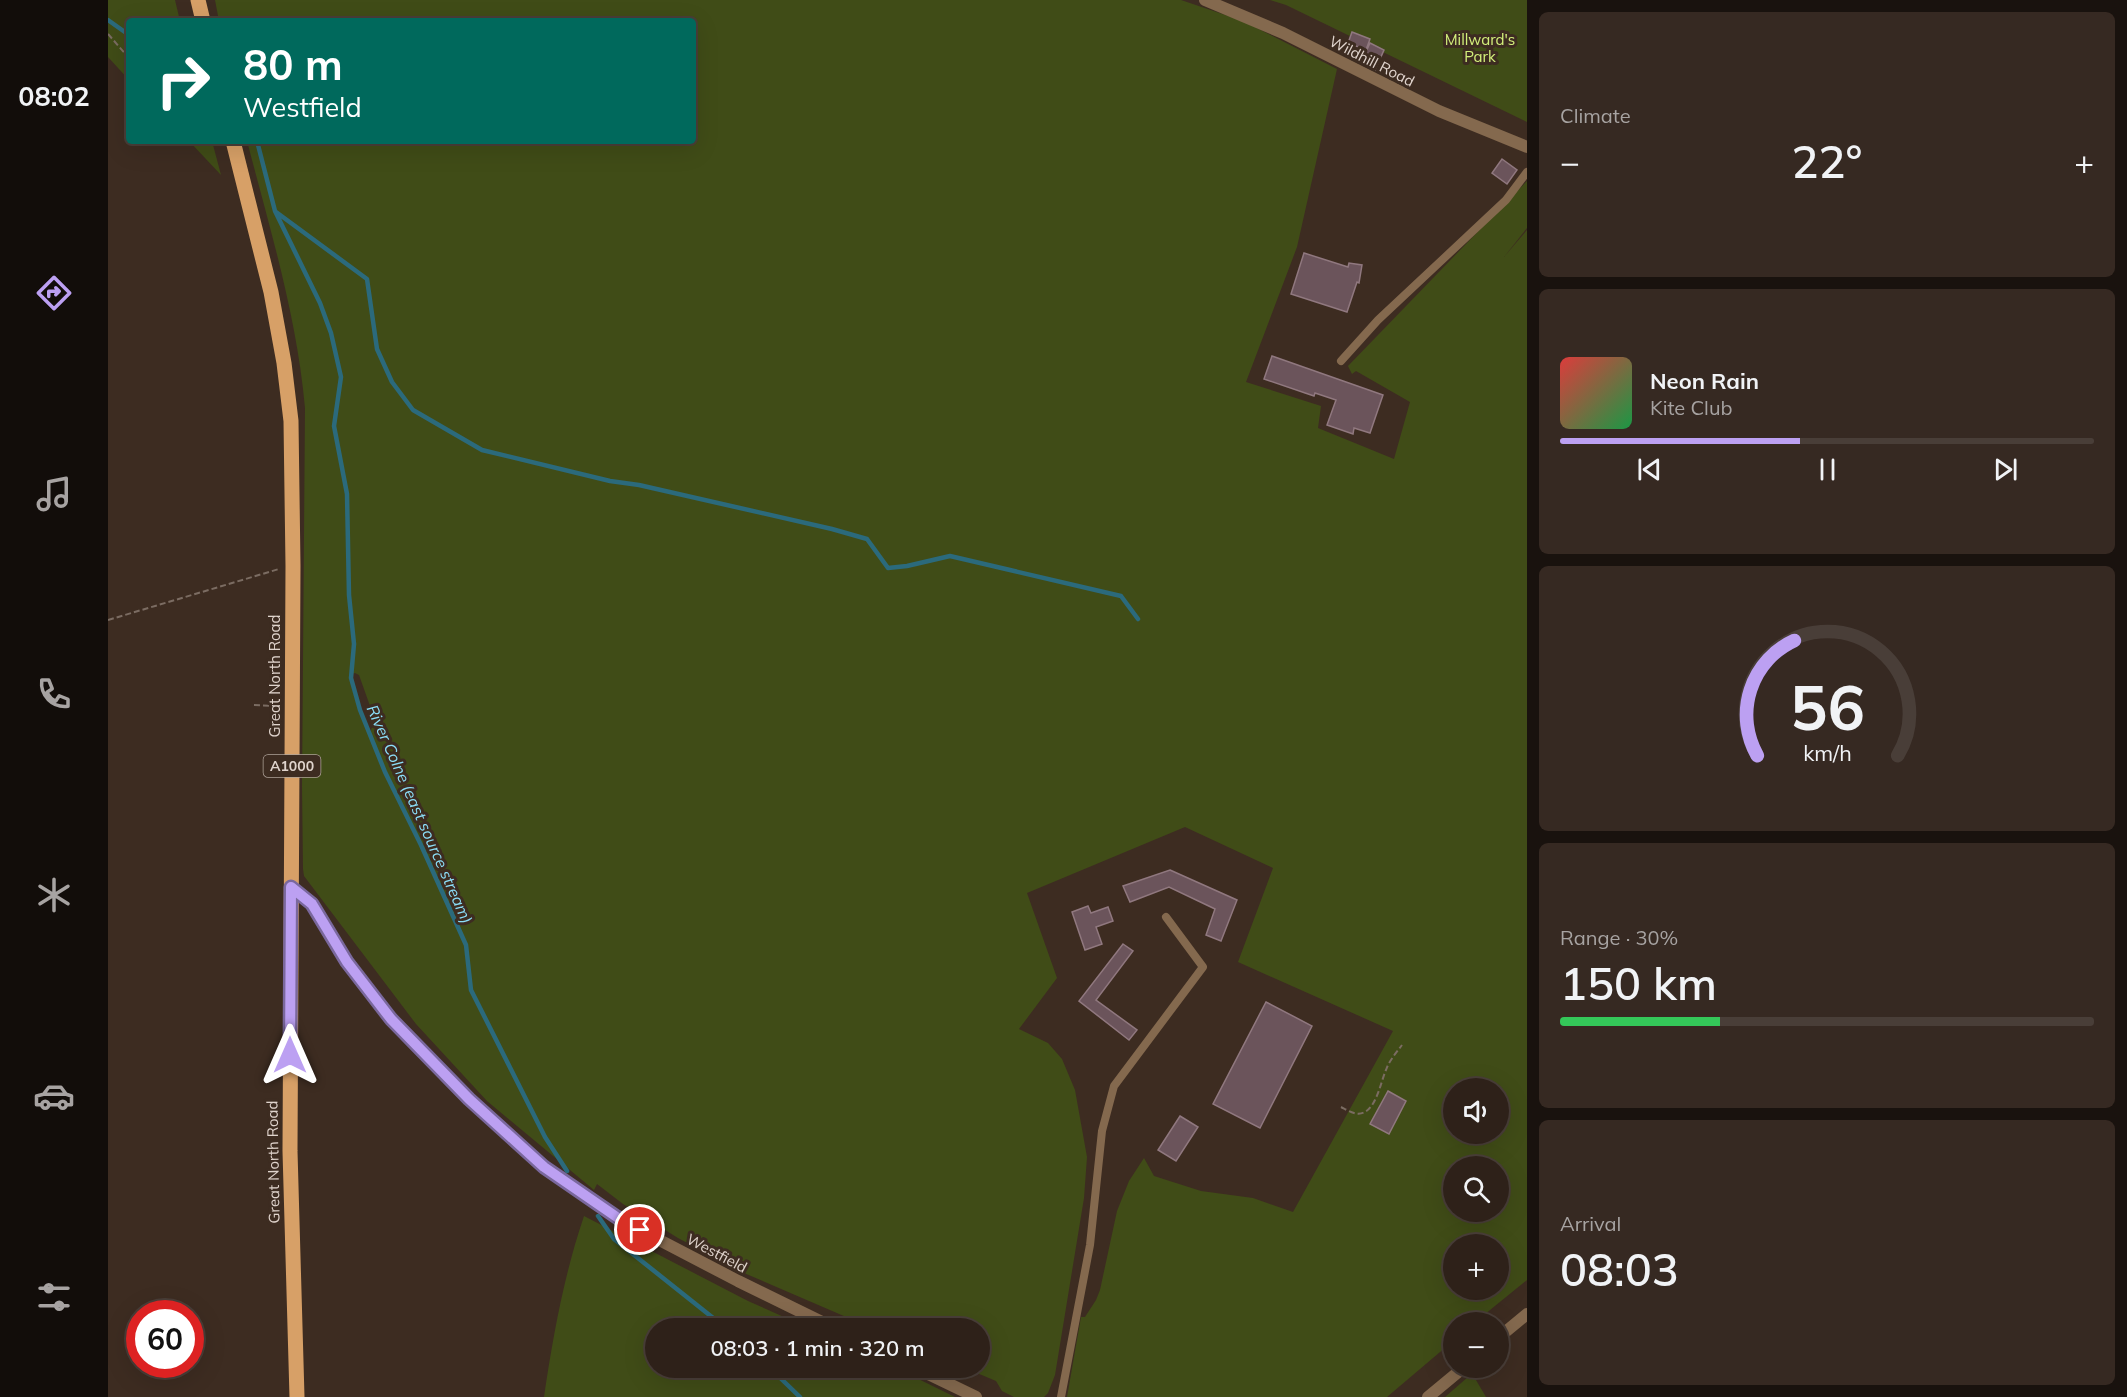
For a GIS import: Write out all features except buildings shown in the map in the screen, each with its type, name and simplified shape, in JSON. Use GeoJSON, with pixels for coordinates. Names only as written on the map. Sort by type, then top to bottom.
{"type":"FeatureCollection","features":[{"type":"Feature","properties":{"kind":"main road"},"geometry":{"type":"LineString","coordinates":[[198,0],[203,18]]}},
{"type":"Feature","properties":{"kind":"main road","name":"Great North Road"},"geometry":{"type":"LineString","coordinates":[[234,144],[271,292],[284,363],[291,421],[293,566],[290,1151],[297,1397]]}},
{"type":"Feature","properties":{"kind":"street","name":"Wildhill Road"},"geometry":{"type":"LineString","coordinates":[[1205,0],[1283,33],[1439,111],[1527,147]]}},
{"type":"Feature","properties":{"kind":"street","name":"Westfield"},"geometry":{"type":"LineString","coordinates":[[291,887],[312,904],[347,962],[391,1019],[469,1099],[544,1167],[621,1220],[814,1318]]}},
{"type":"Feature","properties":{"kind":"street"},"geometry":{"type":"LineString","coordinates":[[1509,1329],[1527,1314]]}},
{"type":"Feature","properties":{"kind":"street"},"geometry":{"type":"LineString","coordinates":[[937,1378],[976,1397]]}},
{"type":"Feature","properties":{"kind":"street"},"geometry":{"type":"LineString","coordinates":[[1428,1397],[1451,1378]]}},
{"type":"Feature","properties":{"kind":"lane"},"geometry":{"type":"LineString","coordinates":[[1341,361],[1378,320],[1506,200],[1527,172]]}},
{"type":"Feature","properties":{"kind":"lane"},"geometry":{"type":"LineString","coordinates":[[1061,1397],[1090,1245],[1102,1131],[1114,1086],[1203,967],[1166,917]]}},
{"type":"Feature","properties":{"kind":"path"},"geometry":{"type":"LineString","coordinates":[[108,34],[126,55]]}},
{"type":"Feature","properties":{"kind":"path"},"geometry":{"type":"LineString","coordinates":[[108,620],[293,566]]}},
{"type":"Feature","properties":{"kind":"path"},"geometry":{"type":"LineString","coordinates":[[254,705],[292,706]]}},
{"type":"Feature","properties":{"kind":"path"},"geometry":{"type":"LineString","coordinates":[[1341,1107],[1355,1114],[1362,1114],[1369,1110],[1377,1097],[1386,1068],[1402,1046]]}},
{"type":"Feature","properties":{"kind":"green space"},"geometry":{"type":"Polygon","coordinates":[[[108,0],[175,0],[179,18],[126,18],[126,77],[108,57],[108,0]]]}},
{"type":"Feature","properties":{"kind":"green space"},"geometry":{"type":"Polygon","coordinates":[[[215,0],[1181,0],[1243,21],[1337,69],[1297,247],[1246,382],[1321,406],[1318,428],[1394,459],[1410,402],[1356,371],[1352,374],[1348,366],[1527,181],[1527,228],[1504,257],[1527,230],[1527,1280],[1509,1295],[1509,1234],[1443,1234],[1443,1300],[1502,1300],[1488,1312],[1443,1312],[1443,1349],[1387,1397],[1067,1397],[1081,1317],[1085,1317],[1100,1290],[1117,1211],[1129,1181],[1144,1158],[1154,1176],[1201,1191],[1253,1198],[1293,1212],[1393,1031],[1238,962],[1273,868],[1185,827],[1027,893],[1057,978],[1019,1029],[1048,1043],[1062,1059],[1075,1090],[1087,1157],[1084,1198],[1055,1375],[1044,1397],[1014,1397],[1002,1391],[996,1381],[989,1378],[990,1318],[848,1318],[744,1273],[678,1238],[623,1204],[597,1184],[594,1190],[487,1101],[416,1024],[304,876],[302,787],[305,408],[289,307],[248,144],[696,144],[696,18],[218,18],[215,0]],[[352,674],[352,688],[369,735],[375,720],[359,675],[352,674]]]}},
{"type":"Feature","properties":{"kind":"green space","name":"Millward's Park"},"geometry":{"type":"Polygon","coordinates":[[[1270,0],[1527,0],[1527,122],[1286,5],[1270,0]]]}},
{"type":"Feature","properties":{"kind":"green space"},"geometry":{"type":"Polygon","coordinates":[[[192,144],[213,144],[221,175],[192,144]]]}},
{"type":"Feature","properties":{"kind":"green space"},"geometry":{"type":"Polygon","coordinates":[[[584,1216],[748,1301],[786,1318],[645,1318],[645,1378],[916,1378],[955,1397],[544,1397],[551,1351],[571,1261],[584,1216]]]}},
{"type":"Feature","properties":{"kind":"green space"},"geometry":{"type":"Polygon","coordinates":[[[1467,1378],[1475,1378],[1486,1397],[1445,1397],[1467,1378]]]}},
{"type":"Feature","properties":{"kind":"waterway"},"geometry":{"type":"LineString","coordinates":[[108,20],[126,33]]}},
{"type":"Feature","properties":{"kind":"waterway","name":"River Colne (east source stream)"},"geometry":{"type":"LineString","coordinates":[[258,144],[275,211],[320,303],[331,333],[341,377],[334,426],[347,494],[349,595],[354,644],[351,678],[360,710],[385,772],[466,945],[471,990],[545,1137],[567,1171]]}},
{"type":"Feature","properties":{"kind":"waterway"},"geometry":{"type":"LineString","coordinates":[[276,212],[367,279],[377,349],[392,382],[413,410],[482,450],[610,481],[639,485],[832,529],[867,539],[888,568],[950,556],[1121,596],[1138,619]]}},
{"type":"Feature","properties":{"kind":"waterway","name":"River Colne (east source stream)"},"geometry":{"type":"LineString","coordinates":[[598,1216],[614,1239],[713,1318]]}},
{"type":"Feature","properties":{"kind":"waterway","name":"River Colne (east source stream)"},"geometry":{"type":"LineString","coordinates":[[780,1378],[800,1397]]}},
{"type":"Feature","properties":{"kind":"route"},"geometry":{"type":"LineString","coordinates":[[290,1055],[291,887],[312,904],[347,962],[391,1019],[469,1099],[544,1167],[621,1220],[640,1230]]}}]}
